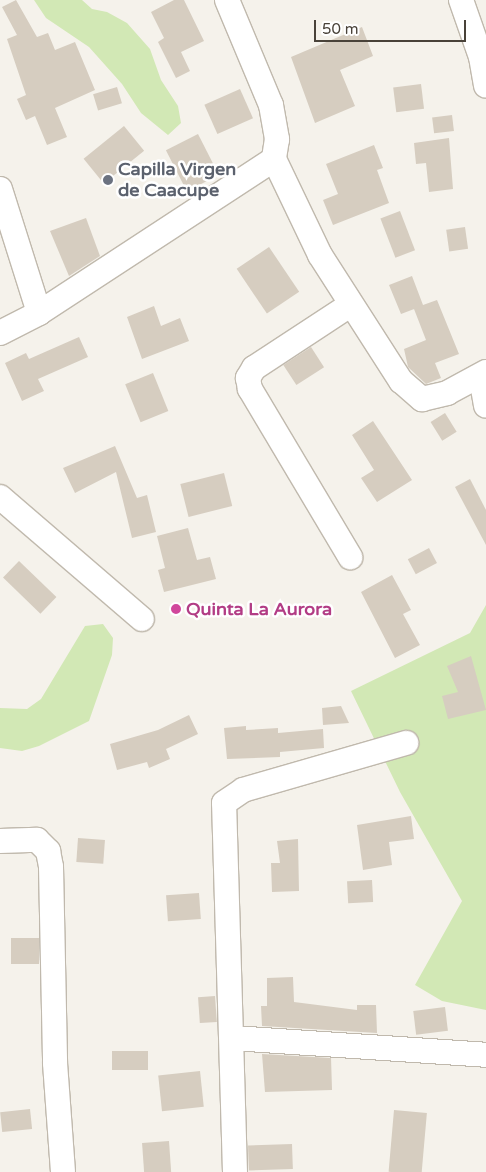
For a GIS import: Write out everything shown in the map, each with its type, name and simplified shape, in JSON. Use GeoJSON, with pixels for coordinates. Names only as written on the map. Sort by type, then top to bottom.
{"type":"FeatureCollection","features":[{"type":"Feature","properties":{"kind":"street"},"geometry":{"type":"LineString","coordinates":[[227,0],[271,105],[277,139],[274,159],[320,256],[350,306],[401,381],[422,399],[447,393],[484,375],[486,406]]}},
{"type":"Feature","properties":{"kind":"street"},"geometry":{"type":"LineString","coordinates":[[461,0],[481,57],[486,86]]}},
{"type":"Feature","properties":{"kind":"street"},"geometry":{"type":"LineString","coordinates":[[0,333],[39,313],[274,159]]}},
{"type":"Feature","properties":{"kind":"street"},"geometry":{"type":"LineString","coordinates":[[0,189],[39,313]]}},
{"type":"Feature","properties":{"kind":"street"},"geometry":{"type":"LineString","coordinates":[[350,306],[254,368],[248,378],[250,389],[350,557]]}},
{"type":"Feature","properties":{"kind":"street"},"geometry":{"type":"LineString","coordinates":[[0,497],[142,619]]}},
{"type":"Feature","properties":{"kind":"street"},"geometry":{"type":"LineString","coordinates":[[235,1172],[233,1038],[224,803],[244,790],[406,743]]}},
{"type":"Feature","properties":{"kind":"street"},"geometry":{"type":"LineString","coordinates":[[0,842],[37,840],[48,851],[50,859],[55,1063],[63,1172]]}},
{"type":"Feature","properties":{"kind":"street"},"geometry":{"type":"LineString","coordinates":[[233,1038],[486,1055]]}},
{"type":"Feature","properties":{"kind":"green space"},"geometry":{"type":"Polygon","coordinates":[[[34,0],[82,0],[92,9],[107,12],[127,23],[150,49],[161,80],[178,106],[181,123],[168,135],[141,113],[122,84],[89,47],[46,18],[34,0]]]}},
{"type":"Feature","properties":{"kind":"green space"},"geometry":{"type":"Polygon","coordinates":[[[486,605],[486,1010],[442,1001],[415,985],[462,901],[400,792],[351,691],[470,633],[486,605]]]}},
{"type":"Feature","properties":{"kind":"green space"},"geometry":{"type":"Polygon","coordinates":[[[103,624],[113,638],[112,655],[89,721],[39,746],[22,751],[0,748],[0,708],[27,709],[41,699],[85,626],[103,624]]]}},
{"type":"Feature","properties":{"kind":"building"},"geometry":{"type":"Polygon","coordinates":[[[16,0],[37,37],[48,33],[55,50],[75,42],[95,90],[55,108],[67,137],[47,145],[35,116],[26,120],[17,99],[26,95],[7,39],[17,35],[2,7],[16,0]]]}},
{"type":"Feature","properties":{"kind":"building"},"geometry":{"type":"Polygon","coordinates":[[[174,0],[184,0],[204,41],[181,52],[190,71],[176,78],[158,42],[164,38],[151,12],[174,0]]]}},
{"type":"Feature","properties":{"kind":"building"},"geometry":{"type":"Polygon","coordinates":[[[362,27],[373,56],[340,70],[355,106],[315,123],[291,57],[362,27]]]}},
{"type":"Feature","properties":{"kind":"building"},"geometry":{"type":"Polygon","coordinates":[[[421,84],[424,109],[396,112],[393,87],[421,84]]]}},
{"type":"Feature","properties":{"kind":"building"},"geometry":{"type":"Polygon","coordinates":[[[117,87],[122,103],[98,111],[93,94],[117,87]]]}},
{"type":"Feature","properties":{"kind":"building"},"geometry":{"type":"Polygon","coordinates":[[[240,89],[253,118],[217,134],[204,105],[240,89]]]}},
{"type":"Feature","properties":{"kind":"building"},"geometry":{"type":"Polygon","coordinates":[[[452,115],[454,131],[434,133],[432,117],[452,115]]]}},
{"type":"Feature","properties":{"kind":"building"},"geometry":{"type":"Polygon","coordinates":[[[124,126],[144,151],[104,184],[84,159],[124,126]]]}},
{"type":"Feature","properties":{"kind":"building"},"geometry":{"type":"Polygon","coordinates":[[[198,134],[219,175],[187,191],[166,150],[198,134]]]}},
{"type":"Feature","properties":{"kind":"building"},"geometry":{"type":"Polygon","coordinates":[[[449,138],[453,189],[429,192],[426,163],[416,164],[414,143],[449,138]]]}},
{"type":"Feature","properties":{"kind":"building"},"geometry":{"type":"Polygon","coordinates":[[[374,145],[383,168],[377,170],[389,203],[333,225],[323,200],[338,194],[326,164],[374,145]]]}},
{"type":"Feature","properties":{"kind":"building"},"geometry":{"type":"Polygon","coordinates":[[[400,211],[415,250],[395,258],[380,219],[400,211]]]}},
{"type":"Feature","properties":{"kind":"building"},"geometry":{"type":"Polygon","coordinates":[[[86,218],[100,256],[69,276],[50,231],[86,218]]]}},
{"type":"Feature","properties":{"kind":"building"},"geometry":{"type":"Polygon","coordinates":[[[465,227],[468,249],[449,251],[446,230],[465,227]]]}},
{"type":"Feature","properties":{"kind":"building"},"geometry":{"type":"Polygon","coordinates":[[[269,247],[299,292],[267,314],[237,269],[269,247]]]}},
{"type":"Feature","properties":{"kind":"building"},"geometry":{"type":"Polygon","coordinates":[[[412,276],[423,305],[437,300],[459,354],[435,363],[441,378],[426,384],[408,367],[404,349],[426,340],[414,309],[401,314],[389,285],[412,276]]]}},
{"type":"Feature","properties":{"kind":"building"},"geometry":{"type":"Polygon","coordinates":[[[154,306],[161,326],[180,318],[189,341],[142,359],[127,317],[154,306]]]}},
{"type":"Feature","properties":{"kind":"building"},"geometry":{"type":"Polygon","coordinates":[[[79,337],[88,357],[38,379],[44,391],[22,401],[5,363],[26,353],[29,359],[79,337]]]}},
{"type":"Feature","properties":{"kind":"building"},"geometry":{"type":"Polygon","coordinates":[[[311,347],[324,367],[296,385],[283,365],[311,347]]]}},
{"type":"Feature","properties":{"kind":"building"},"geometry":{"type":"Polygon","coordinates":[[[153,373],[168,411],[141,422],[125,384],[153,373]]]}},
{"type":"Feature","properties":{"kind":"building"},"geometry":{"type":"Polygon","coordinates":[[[445,413],[457,432],[442,441],[431,422],[445,413]]]}},
{"type":"Feature","properties":{"kind":"building"},"geometry":{"type":"Polygon","coordinates":[[[373,421],[412,480],[377,502],[361,478],[374,470],[352,435],[373,421]]]}},
{"type":"Feature","properties":{"kind":"building"},"geometry":{"type":"Polygon","coordinates":[[[115,446],[137,498],[147,495],[156,532],[132,538],[116,472],[75,493],[63,468],[115,446]]]}},
{"type":"Feature","properties":{"kind":"building"},"geometry":{"type":"Polygon","coordinates":[[[224,473],[232,506],[189,517],[180,484],[224,473]]]}},
{"type":"Feature","properties":{"kind":"building"},"geometry":{"type":"Polygon","coordinates":[[[470,479],[486,510],[486,545],[455,487],[470,479]]]}},
{"type":"Feature","properties":{"kind":"building"},"geometry":{"type":"Polygon","coordinates":[[[188,528],[197,560],[210,557],[216,579],[164,592],[158,570],[165,568],[157,536],[188,528]]]}},
{"type":"Feature","properties":{"kind":"building"},"geometry":{"type":"Polygon","coordinates":[[[429,548],[437,563],[416,574],[408,559],[429,548]]]}},
{"type":"Feature","properties":{"kind":"building"},"geometry":{"type":"Polygon","coordinates":[[[19,561],[56,597],[40,614],[3,578],[19,561]]]}},
{"type":"Feature","properties":{"kind":"building"},"geometry":{"type":"Polygon","coordinates":[[[392,575],[411,610],[403,614],[420,645],[395,658],[361,592],[392,575]]]}},
{"type":"Feature","properties":{"kind":"building"},"geometry":{"type":"Polygon","coordinates":[[[471,656],[486,710],[448,719],[442,696],[458,692],[447,666],[471,656]]]}},
{"type":"Feature","properties":{"kind":"building"},"geometry":{"type":"Polygon","coordinates":[[[341,706],[349,723],[323,725],[322,708],[341,706]]]}},
{"type":"Feature","properties":{"kind":"building"},"geometry":{"type":"Polygon","coordinates":[[[189,715],[198,734],[166,749],[170,759],[149,768],[147,762],[117,770],[110,744],[158,730],[189,715]]]}},
{"type":"Feature","properties":{"kind":"building"},"geometry":{"type":"Polygon","coordinates":[[[246,726],[246,730],[278,728],[278,733],[323,729],[324,748],[280,752],[280,757],[227,759],[224,728],[246,726]]]}},
{"type":"Feature","properties":{"kind":"building"},"geometry":{"type":"Polygon","coordinates":[[[411,816],[414,839],[389,842],[392,865],[363,870],[357,825],[411,816]]]}},
{"type":"Feature","properties":{"kind":"building"},"geometry":{"type":"Polygon","coordinates":[[[78,838],[105,840],[103,864],[76,862],[78,838]]]}},
{"type":"Feature","properties":{"kind":"building"},"geometry":{"type":"Polygon","coordinates":[[[298,839],[299,891],[272,892],[271,863],[280,863],[277,841],[298,839]]]}},
{"type":"Feature","properties":{"kind":"building"},"geometry":{"type":"Polygon","coordinates":[[[372,880],[373,902],[348,903],[347,881],[372,880]]]}},
{"type":"Feature","properties":{"kind":"building"},"geometry":{"type":"Polygon","coordinates":[[[199,893],[201,919],[168,921],[166,895],[199,893]]]}},
{"type":"Feature","properties":{"kind":"building"},"geometry":{"type":"Polygon","coordinates":[[[11,938],[39,938],[39,964],[11,964],[11,938]]]}},
{"type":"Feature","properties":{"kind":"building"},"geometry":{"type":"Polygon","coordinates":[[[293,977],[294,1002],[357,1010],[357,1005],[376,1005],[377,1033],[262,1026],[261,1006],[267,1006],[267,978],[293,977]]]}},
{"type":"Feature","properties":{"kind":"building"},"geometry":{"type":"Polygon","coordinates":[[[215,996],[217,1022],[200,1023],[198,997],[215,996]]]}},
{"type":"Feature","properties":{"kind":"building"},"geometry":{"type":"Polygon","coordinates":[[[445,1007],[448,1031],[416,1035],[413,1011],[445,1007]]]}},
{"type":"Feature","properties":{"kind":"building"},"geometry":{"type":"Polygon","coordinates":[[[112,1051],[148,1051],[148,1070],[112,1070],[112,1051]]]}},
{"type":"Feature","properties":{"kind":"building"},"geometry":{"type":"Polygon","coordinates":[[[262,1054],[331,1058],[332,1090],[265,1092],[262,1054]]]}},
{"type":"Feature","properties":{"kind":"building"},"geometry":{"type":"Polygon","coordinates":[[[200,1071],[204,1107],[162,1111],[158,1075],[200,1071]]]}},
{"type":"Feature","properties":{"kind":"building"},"geometry":{"type":"Polygon","coordinates":[[[30,1109],[32,1129],[2,1132],[0,1112],[30,1109]]]}},
{"type":"Feature","properties":{"kind":"building"},"geometry":{"type":"Polygon","coordinates":[[[394,1110],[427,1113],[422,1172],[389,1172],[394,1110]]]}},
{"type":"Feature","properties":{"kind":"building"},"geometry":{"type":"Polygon","coordinates":[[[169,1141],[171,1172],[144,1172],[142,1143],[169,1141]]]}},
{"type":"Feature","properties":{"kind":"building"},"geometry":{"type":"Polygon","coordinates":[[[292,1144],[293,1169],[249,1171],[248,1146],[292,1144]]]}},
{"type":"Feature","properties":{"kind":"place","name":"Capilla Virgen de Caacupe"},"geometry":{"type":"Point","coordinates":[108,180]}},
{"type":"Feature","properties":{"kind":"place","name":"Quinta La Aurora"},"geometry":{"type":"Point","coordinates":[176,609]}}]}
